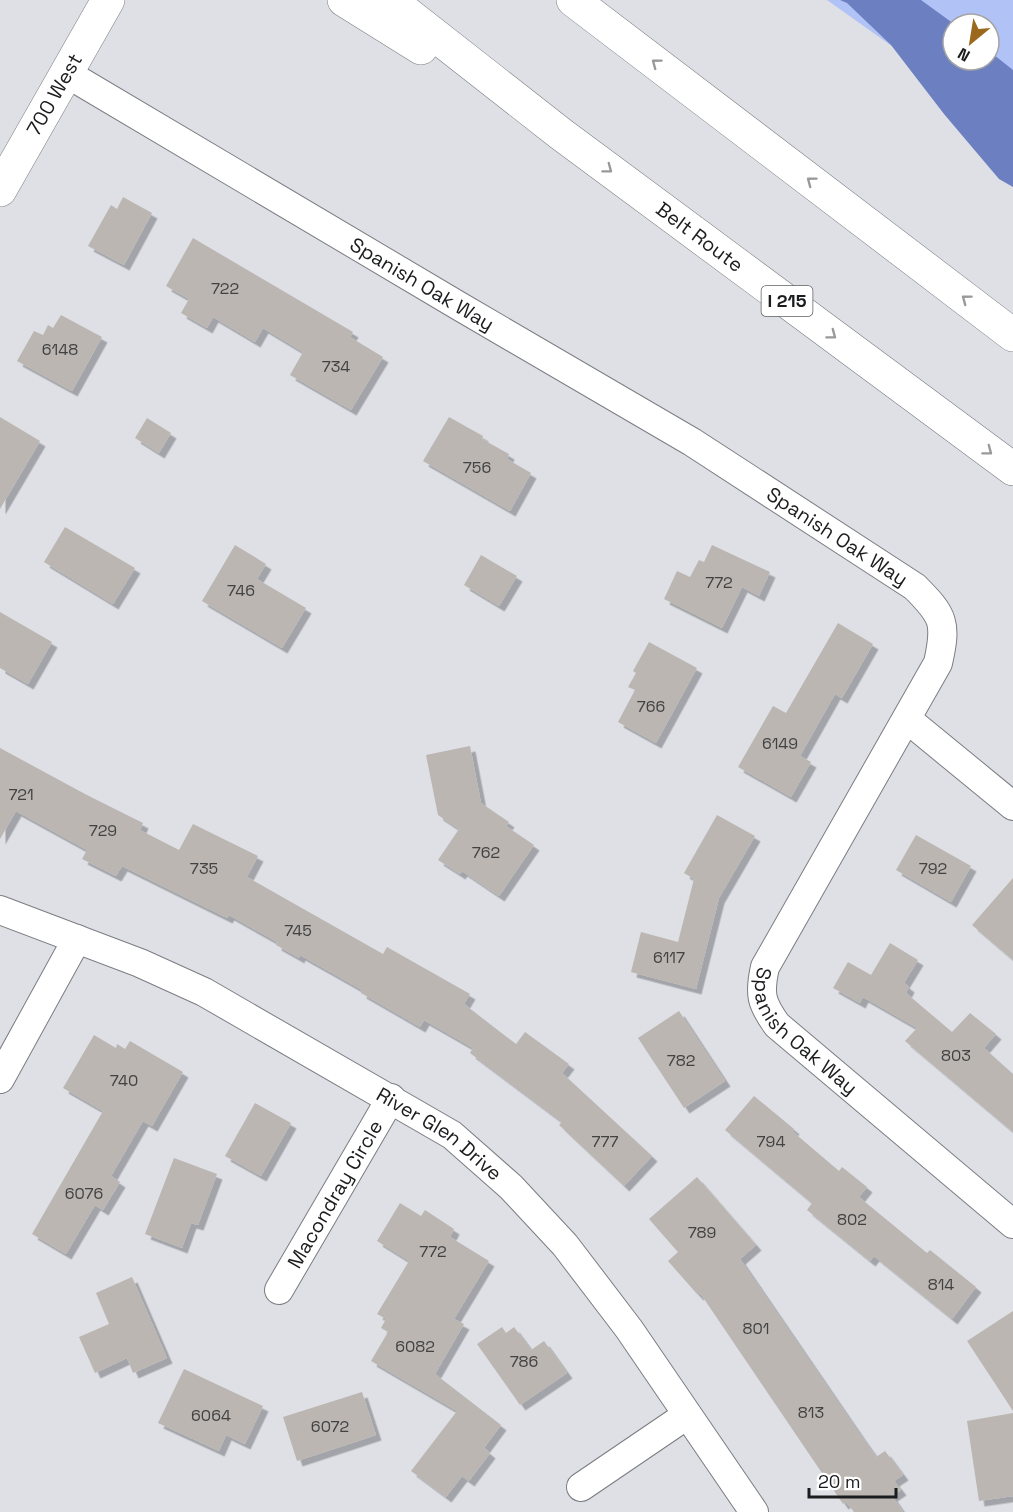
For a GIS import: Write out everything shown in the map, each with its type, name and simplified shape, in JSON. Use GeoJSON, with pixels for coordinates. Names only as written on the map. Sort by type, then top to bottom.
{"type":"FeatureCollection","features":[{"type":"Feature","properties":{"kind":"main road","name":"700 West"},"geometry":{"type":"LineString","coordinates":[[0,190],[108,0]]}},
{"type":"Feature","properties":{"kind":"main road"},"geometry":{"type":"LineString","coordinates":[[344,0],[561,134]]}},
{"type":"Feature","properties":{"kind":"main road","name":"Belt Route"},"geometry":{"type":"LineString","coordinates":[[390,0],[561,134],[1013,469]]}},
{"type":"Feature","properties":{"kind":"main road"},"geometry":{"type":"LineString","coordinates":[[573,0],[1013,335]]}},
{"type":"Feature","properties":{"kind":"street","name":"Spanish Oak Way"},"geometry":{"type":"LineString","coordinates":[[66,73],[692,442],[915,587],[932,604],[941,619],[944,636],[938,663],[765,967],[760,988],[765,1008],[777,1025],[1013,1224]]}},
{"type":"Feature","properties":{"kind":"street"},"geometry":{"type":"LineString","coordinates":[[907,719],[1013,806]]}},
{"type":"Feature","properties":{"kind":"street","name":"River Glen Drive"},"geometry":{"type":"LineString","coordinates":[[0,910],[140,963],[204,992],[452,1135],[511,1187],[565,1245],[629,1329],[754,1512]]}},
{"type":"Feature","properties":{"kind":"street"},"geometry":{"type":"LineString","coordinates":[[0,1079],[77,939]]}},
{"type":"Feature","properties":{"kind":"street","name":"Macondray Circle"},"geometry":{"type":"LineString","coordinates":[[279,1290],[391,1098]]}},
{"type":"Feature","properties":{"kind":"street"},"geometry":{"type":"LineString","coordinates":[[581,1487],[687,1415]]}},
{"type":"Feature","properties":{"kind":"shaded area"},"geometry":{"type":"Polygon","coordinates":[[[827,0],[1013,0],[1013,132],[827,0]]]}},
{"type":"Feature","properties":{"kind":"shaded area"},"geometry":{"type":"Polygon","coordinates":[[[840,0],[921,0],[941,15],[941,72],[1001,72],[1001,60],[1013,70],[1013,187],[999,179],[944,114],[891,45],[847,3],[840,0]]]}},
{"type":"Feature","properties":{"kind":"building"},"geometry":{"type":"Polygon","coordinates":[[[123,197],[152,213],[124,265],[88,246],[111,205],[117,209],[123,197]]]}},
{"type":"Feature","properties":{"kind":"building"},"geometry":{"type":"Polygon","coordinates":[[[193,238],[353,332],[350,337],[383,357],[351,410],[290,375],[303,352],[263,328],[255,342],[213,317],[207,328],[181,313],[189,299],[166,286],[193,238]]]}},
{"type":"Feature","properties":{"kind":"building"},"geometry":{"type":"Polygon","coordinates":[[[61,315],[102,337],[72,391],[17,361],[34,331],[43,335],[48,325],[53,328],[61,315]]]}},
{"type":"Feature","properties":{"kind":"building"},"geometry":{"type":"Polygon","coordinates":[[[0,417],[40,441],[0,509],[0,417]]]}},
{"type":"Feature","properties":{"kind":"building"},"geometry":{"type":"Polygon","coordinates":[[[449,417],[483,436],[482,439],[509,454],[507,459],[531,473],[510,511],[423,461],[449,417]]]}},
{"type":"Feature","properties":{"kind":"building"},"geometry":{"type":"Polygon","coordinates":[[[147,418],[171,433],[159,453],[135,438],[147,418]]]}},
{"type":"Feature","properties":{"kind":"building"},"geometry":{"type":"Polygon","coordinates":[[[65,527],[135,568],[113,604],[44,562],[65,527]]]}},
{"type":"Feature","properties":{"kind":"building"},"geometry":{"type":"Polygon","coordinates":[[[235,545],[266,564],[257,579],[306,608],[282,648],[202,601],[235,545]]]}},
{"type":"Feature","properties":{"kind":"building"},"geometry":{"type":"Polygon","coordinates":[[[712,545],[770,572],[759,596],[742,587],[722,628],[664,599],[677,571],[690,577],[699,560],[704,562],[712,545]]]}},
{"type":"Feature","properties":{"kind":"building"},"geometry":{"type":"Polygon","coordinates":[[[481,555],[517,576],[499,606],[464,585],[481,555]]]}},
{"type":"Feature","properties":{"kind":"building"},"geometry":{"type":"Polygon","coordinates":[[[0,612],[52,642],[28,684],[0,668],[0,612]]]}},
{"type":"Feature","properties":{"kind":"building"},"geometry":{"type":"Polygon","coordinates":[[[838,623],[873,644],[842,698],[835,694],[800,756],[811,762],[791,797],[738,767],[773,706],[786,713],[838,623]]]}},
{"type":"Feature","properties":{"kind":"building"},"geometry":{"type":"Polygon","coordinates":[[[649,642],[697,668],[656,743],[618,722],[635,690],[628,687],[636,673],[633,671],[649,642]]]}},
{"type":"Feature","properties":{"kind":"building"},"geometry":{"type":"Polygon","coordinates":[[[470,746],[481,803],[509,822],[506,826],[534,845],[499,896],[462,871],[460,874],[438,860],[459,829],[438,815],[426,755],[470,746]]]}},
{"type":"Feature","properties":{"kind":"building"},"geometry":{"type":"Polygon","coordinates":[[[0,748],[143,823],[140,830],[179,850],[193,824],[258,856],[247,877],[383,954],[387,947],[470,994],[464,1004],[516,1044],[525,1032],[569,1064],[562,1073],[652,1156],[624,1186],[559,1125],[562,1122],[470,1053],[473,1048],[424,1020],[420,1027],[361,993],[362,990],[300,955],[299,958],[276,945],[277,942],[229,915],[227,918],[122,866],[116,876],[82,859],[87,850],[16,811],[0,839],[0,748]]]}},
{"type":"Feature","properties":{"kind":"building"},"geometry":{"type":"Polygon","coordinates":[[[717,815],[755,836],[719,898],[696,989],[631,972],[641,932],[678,942],[694,879],[684,873],[717,815]]]}},
{"type":"Feature","properties":{"kind":"building"},"geometry":{"type":"Polygon","coordinates":[[[916,835],[971,866],[951,902],[896,870],[916,835]]]}},
{"type":"Feature","properties":{"kind":"building"},"geometry":{"type":"Polygon","coordinates":[[[1013,878],[1013,960],[972,925],[1013,878]]]}},
{"type":"Feature","properties":{"kind":"building"},"geometry":{"type":"Polygon","coordinates":[[[890,943],[918,960],[904,983],[909,987],[906,993],[952,1032],[970,1013],[996,1034],[984,1048],[1013,1074],[1013,1132],[905,1041],[917,1028],[863,997],[860,1003],[833,988],[848,962],[871,975],[890,943]]]}},
{"type":"Feature","properties":{"kind":"building"},"geometry":{"type":"Polygon","coordinates":[[[679,1011],[725,1081],[684,1108],[638,1038],[679,1011]]]}},
{"type":"Feature","properties":{"kind":"building"},"geometry":{"type":"Polygon","coordinates":[[[94,1035],[116,1048],[117,1044],[125,1049],[130,1041],[183,1072],[152,1126],[143,1121],[111,1176],[120,1182],[103,1210],[95,1205],[66,1254],[32,1234],[103,1111],[63,1088],[94,1035]]]}},
{"type":"Feature","properties":{"kind":"building"},"geometry":{"type":"Polygon","coordinates":[[[754,1096],[839,1171],[842,1167],[867,1187],[859,1197],[927,1253],[930,1250],[976,1287],[952,1319],[874,1256],[870,1261],[807,1210],[812,1203],[725,1130],[754,1096]]]}},
{"type":"Feature","properties":{"kind":"building"},"geometry":{"type":"Polygon","coordinates":[[[255,1103],[291,1123],[261,1176],[225,1156],[255,1103]]]}},
{"type":"Feature","properties":{"kind":"building"},"geometry":{"type":"Polygon","coordinates":[[[174,1158],[217,1174],[198,1225],[191,1223],[182,1248],[145,1234],[174,1158]]]}},
{"type":"Feature","properties":{"kind":"building"},"geometry":{"type":"Polygon","coordinates":[[[697,1177],[756,1245],[740,1259],[861,1436],[876,1457],[885,1451],[903,1475],[894,1481],[901,1490],[892,1496],[903,1512],[854,1512],[846,1502],[843,1504],[700,1293],[698,1295],[668,1261],[678,1252],[649,1219],[697,1177]]]}},
{"type":"Feature","properties":{"kind":"building"},"geometry":{"type":"Polygon","coordinates":[[[400,1203],[421,1216],[425,1210],[454,1229],[450,1237],[489,1261],[454,1319],[464,1324],[435,1374],[501,1425],[484,1448],[490,1453],[469,1481],[462,1476],[446,1497],[411,1471],[457,1411],[371,1361],[388,1332],[381,1328],[386,1319],[377,1314],[409,1261],[377,1241],[400,1203]]]}},
{"type":"Feature","properties":{"kind":"building"},"geometry":{"type":"Polygon","coordinates":[[[132,1277],[167,1358],[133,1373],[127,1358],[95,1373],[79,1337],[109,1324],[96,1293],[132,1277]]]}},
{"type":"Feature","properties":{"kind":"building"},"geometry":{"type":"Polygon","coordinates":[[[1013,1311],[1013,1411],[967,1341],[1013,1311]]]}},
{"type":"Feature","properties":{"kind":"building"},"geometry":{"type":"Polygon","coordinates":[[[502,1327],[506,1333],[514,1327],[531,1350],[544,1341],[567,1373],[520,1405],[477,1344],[502,1327]]]}},
{"type":"Feature","properties":{"kind":"building"},"geometry":{"type":"Polygon","coordinates":[[[184,1369],[263,1406],[245,1444],[226,1435],[219,1451],[158,1423],[184,1369]]]}},
{"type":"Feature","properties":{"kind":"building"},"geometry":{"type":"Polygon","coordinates":[[[362,1392],[376,1435],[297,1461],[283,1417],[362,1392]]]}},
{"type":"Feature","properties":{"kind":"building"},"geometry":{"type":"Polygon","coordinates":[[[1013,1413],[1013,1496],[979,1501],[967,1421],[1013,1413]]]}}]}
